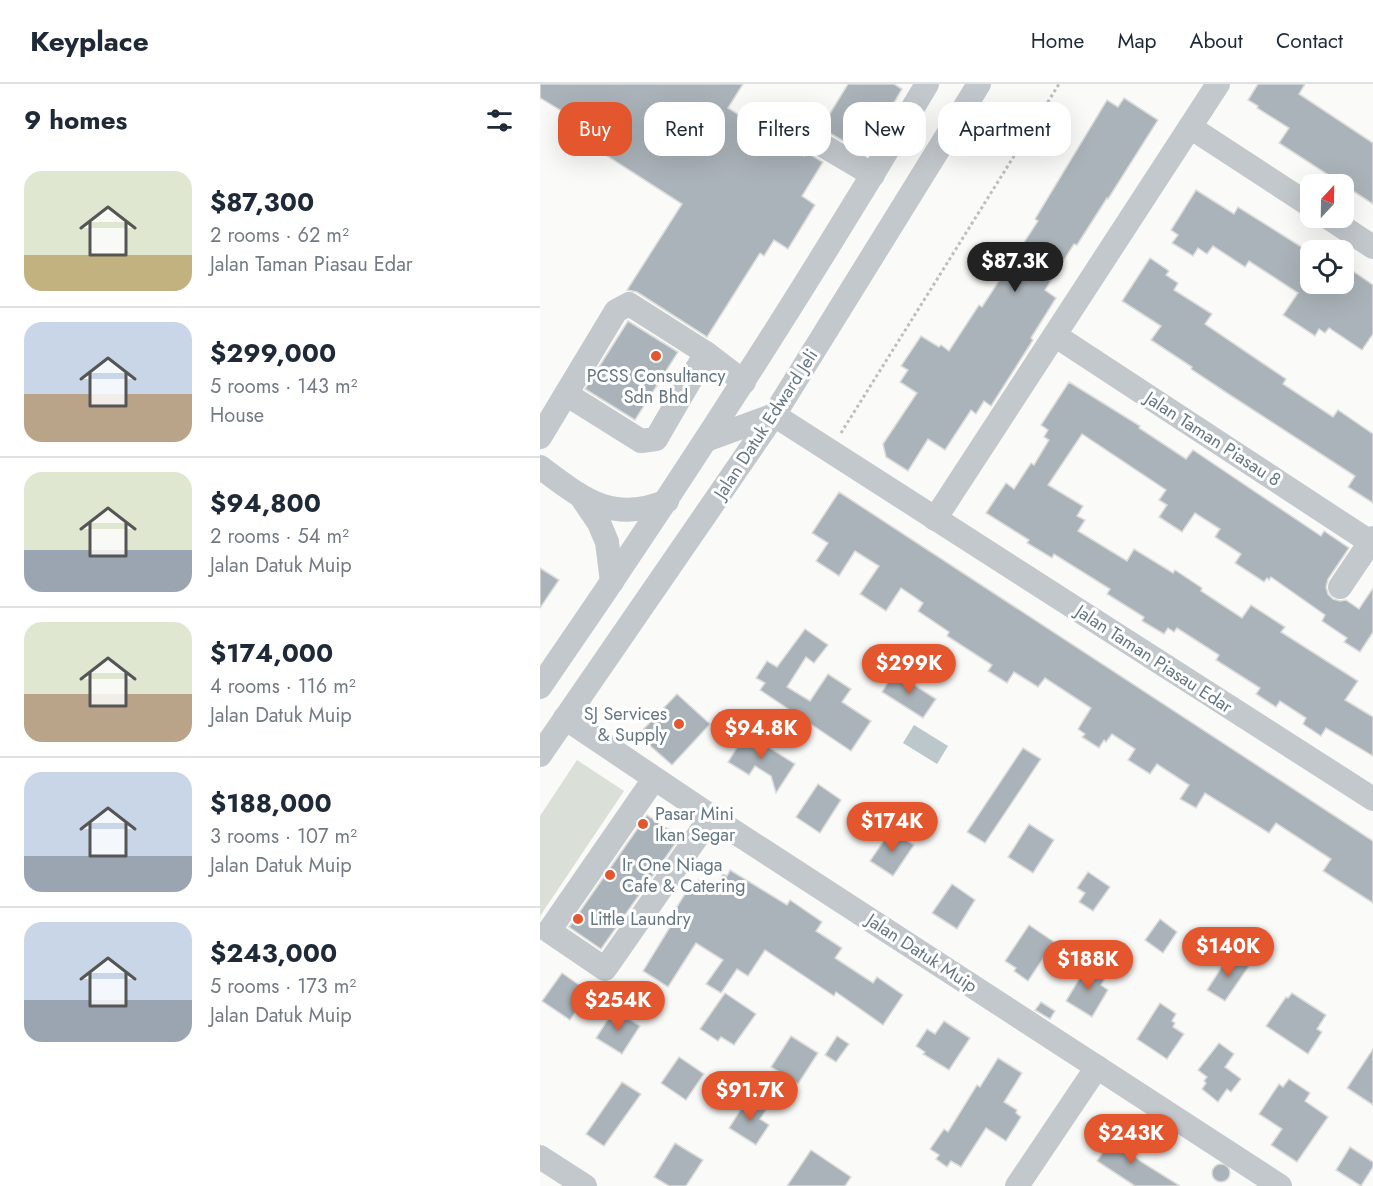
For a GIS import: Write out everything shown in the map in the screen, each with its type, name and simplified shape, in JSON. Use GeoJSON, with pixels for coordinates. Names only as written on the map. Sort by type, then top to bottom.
{"type":"FeatureCollection","features":[{"type":"Feature","properties":{"kind":"street"},"geometry":{"type":"LineString","coordinates":[[540,687],[667,501],[873,175],[927,84]]}},
{"type":"Feature","properties":{"kind":"street","name":"Jalan Datuk Edward Jeli"},"geometry":{"type":"LineString","coordinates":[[540,755],[774,415],[979,84]]}},
{"type":"Feature","properties":{"kind":"street"},"geometry":{"type":"LineString","coordinates":[[935,519],[1218,84]]}},
{"type":"Feature","properties":{"kind":"street"},"geometry":{"type":"LineString","coordinates":[[1190,126],[1300,199]]}},
{"type":"Feature","properties":{"kind":"street"},"geometry":{"type":"LineString","coordinates":[[831,150],[873,175]]}},
{"type":"Feature","properties":{"kind":"street"},"geometry":{"type":"LineString","coordinates":[[1344,228],[1373,247]]}},
{"type":"Feature","properties":{"kind":"street"},"geometry":{"type":"LineString","coordinates":[[706,353],[656,439],[641,441],[551,419],[616,311],[629,304],[706,353],[744,381]]}},
{"type":"Feature","properties":{"kind":"street","name":"Jalan Taman Piasau 8"},"geometry":{"type":"LineString","coordinates":[[1056,336],[1372,540]]}},
{"type":"Feature","properties":{"kind":"street"},"geometry":{"type":"LineString","coordinates":[[706,440],[774,415]]}},
{"type":"Feature","properties":{"kind":"street","name":"Jalan Taman Piasau Edar"},"geometry":{"type":"LineString","coordinates":[[774,415],[831,449],[935,519],[1373,799]]}},
{"type":"Feature","properties":{"kind":"street"},"geometry":{"type":"LineString","coordinates":[[540,467],[582,498],[623,511],[646,508],[667,501]]}},
{"type":"Feature","properties":{"kind":"street"},"geometry":{"type":"LineString","coordinates":[[582,498],[599,523],[607,542],[612,582]]}},
{"type":"Feature","properties":{"kind":"street"},"geometry":{"type":"LineString","coordinates":[[1340,587],[1372,540]]}},
{"type":"Feature","properties":{"kind":"street"},"geometry":{"type":"LineString","coordinates":[[540,726],[565,718]]}},
{"type":"Feature","properties":{"kind":"street","name":"Jalan Datuk Muip"},"geometry":{"type":"LineString","coordinates":[[565,718],[711,817],[1280,1186]]}},
{"type":"Feature","properties":{"kind":"street"},"geometry":{"type":"LineString","coordinates":[[654,779],[549,931],[605,969],[711,817]]}},
{"type":"Feature","properties":{"kind":"street"},"geometry":{"type":"LineString","coordinates":[[1017,1186],[1097,1067]]}},
{"type":"Feature","properties":{"kind":"street"},"geometry":{"type":"LineString","coordinates":[[540,1157],[585,1186]]}},
{"type":"Feature","properties":{"kind":"path"},"geometry":{"type":"LineString","coordinates":[[831,449],[1059,84]]}},
{"type":"Feature","properties":{"kind":"shaded area"},"geometry":{"type":"Polygon","coordinates":[[[914,725],[948,746],[937,764],[903,743],[914,725]]]}},
{"type":"Feature","properties":{"kind":"shaded area"},"geometry":{"type":"Polygon","coordinates":[[[577,760],[624,791],[540,916],[540,816],[577,760]]]}},
{"type":"Feature","properties":{"kind":"building"},"geometry":{"type":"Polygon","coordinates":[[[540,84],[743,84],[728,108],[737,114],[737,156],[813,156],[823,162],[802,196],[815,205],[788,249],[774,240],[764,256],[760,253],[707,337],[637,292],[627,290],[682,204],[607,156],[632,156],[632,102],[558,102],[558,109],[540,98],[540,84]]]}},
{"type":"Feature","properties":{"kind":"building"},"geometry":{"type":"Polygon","coordinates":[[[848,84],[894,84],[902,89],[894,102],[843,102],[843,141],[831,134],[831,112],[848,84]]]}},
{"type":"Feature","properties":{"kind":"building"},"geometry":{"type":"Polygon","coordinates":[[[1258,84],[1305,84],[1299,94],[1373,143],[1373,204],[1354,192],[1354,174],[1327,174],[1279,143],[1289,128],[1248,100],[1258,84]]]}},
{"type":"Feature","properties":{"kind":"building"},"geometry":{"type":"Polygon","coordinates":[[[1124,98],[1158,120],[1108,199],[1077,245],[1074,244],[1045,290],[1056,298],[1031,338],[1033,340],[991,406],[984,401],[976,414],[971,410],[945,450],[928,439],[908,471],[886,457],[883,444],[917,393],[900,382],[908,370],[901,366],[921,336],[949,351],[979,305],[982,307],[1038,221],[1035,219],[1107,100],[1118,107],[1124,98]]]}},
{"type":"Feature","properties":{"kind":"building"},"geometry":{"type":"Polygon","coordinates":[[[1196,190],[1234,214],[1238,207],[1300,246],[1300,294],[1354,294],[1354,272],[1373,285],[1373,334],[1362,350],[1329,328],[1325,333],[1319,329],[1315,336],[1283,315],[1298,293],[1249,261],[1245,267],[1213,246],[1207,254],[1198,248],[1193,256],[1172,243],[1178,235],[1171,230],[1196,190]]]}},
{"type":"Feature","properties":{"kind":"building"},"geometry":{"type":"Polygon","coordinates":[[[1150,258],[1169,271],[1166,275],[1178,283],[1174,290],[1212,314],[1205,324],[1286,379],[1283,384],[1333,417],[1338,410],[1373,434],[1373,503],[1348,487],[1355,476],[1191,369],[1192,367],[1151,340],[1161,326],[1122,301],[1150,258]]]}},
{"type":"Feature","properties":{"kind":"building"},"geometry":{"type":"Polygon","coordinates":[[[628,321],[678,352],[635,420],[585,389],[628,321]]]}},
{"type":"Feature","properties":{"kind":"building"},"geometry":{"type":"Polygon","coordinates":[[[1069,382],[1140,426],[1139,428],[1186,459],[1193,450],[1321,536],[1324,531],[1349,548],[1328,579],[1326,587],[1333,599],[1346,600],[1359,609],[1373,588],[1373,632],[1360,652],[1344,642],[1347,638],[1322,621],[1325,615],[1271,577],[1264,582],[1235,563],[1241,554],[1215,537],[1220,529],[1195,513],[1182,532],[1159,517],[1167,505],[1159,500],[1166,490],[1082,434],[1048,485],[1083,506],[1077,516],[1085,520],[1078,531],[1127,561],[1134,549],[1173,573],[1175,570],[1202,588],[1201,591],[1242,618],[1251,605],[1285,627],[1281,632],[1358,681],[1345,700],[1373,717],[1373,756],[1326,728],[1321,736],[1303,724],[1306,718],[1280,701],[1276,707],[1256,694],[1260,688],[1216,660],[1219,655],[1177,628],[1174,632],[1168,628],[1164,634],[1142,621],[1144,617],[1107,594],[1110,589],[1054,554],[1052,558],[1027,543],[1029,540],[986,513],[1006,483],[1014,489],[1031,463],[1034,465],[1049,440],[1044,437],[1048,430],[1041,425],[1069,382]]]}},
{"type":"Feature","properties":{"kind":"building"},"geometry":{"type":"Polygon","coordinates":[[[839,492],[1373,841],[1373,903],[1323,871],[1331,859],[1276,823],[1269,833],[1205,793],[1196,808],[1180,799],[1189,785],[1157,764],[1150,774],[1128,760],[1135,749],[1112,734],[1099,748],[1082,737],[1085,734],[1078,729],[1091,708],[1045,678],[1038,687],[1014,672],[1007,683],[988,671],[992,665],[947,636],[949,632],[918,611],[923,603],[901,588],[886,611],[860,594],[879,566],[855,551],[839,576],[816,561],[828,543],[812,533],[839,492]]]}},
{"type":"Feature","properties":{"kind":"building"},"geometry":{"type":"Polygon","coordinates":[[[540,568],[559,580],[540,608],[540,568]]]}},
{"type":"Feature","properties":{"kind":"building"},"geometry":{"type":"Polygon","coordinates":[[[805,629],[828,645],[814,663],[806,657],[787,687],[810,701],[828,674],[851,689],[842,702],[871,721],[851,751],[760,690],[765,683],[756,678],[767,661],[777,667],[805,629]]]}},
{"type":"Feature","properties":{"kind":"building"},"geometry":{"type":"Polygon","coordinates":[[[894,672],[936,699],[923,718],[882,692],[894,672]]]}},
{"type":"Feature","properties":{"kind":"building","name":"SJ Services & Supply"},"geometry":{"type":"Polygon","coordinates":[[[677,694],[710,724],[672,765],[638,735],[677,694]]]}},
{"type":"Feature","properties":{"kind":"building"},"geometry":{"type":"Polygon","coordinates":[[[746,733],[795,764],[776,793],[771,776],[755,766],[749,775],[728,762],[746,733]]]}},
{"type":"Feature","properties":{"kind":"building"},"geometry":{"type":"Polygon","coordinates":[[[1023,748],[1041,759],[985,843],[967,832],[1023,748]]]}},
{"type":"Feature","properties":{"kind":"building"},"geometry":{"type":"Polygon","coordinates":[[[818,784],[841,800],[820,833],[796,817],[818,784]]]}},
{"type":"Feature","properties":{"kind":"building"},"geometry":{"type":"Polygon","coordinates":[[[647,815],[680,837],[601,949],[569,927],[647,815]]]}},
{"type":"Feature","properties":{"kind":"building"},"geometry":{"type":"Polygon","coordinates":[[[1029,824],[1054,840],[1033,873],[1008,857],[1029,824]]]}},
{"type":"Feature","properties":{"kind":"building"},"geometry":{"type":"Polygon","coordinates":[[[891,830],[914,845],[893,876],[870,861],[891,830]]]}},
{"type":"Feature","properties":{"kind":"building"},"geometry":{"type":"Polygon","coordinates":[[[730,870],[787,905],[790,900],[822,922],[816,931],[842,948],[835,958],[873,983],[877,977],[903,995],[883,1025],[836,992],[834,996],[765,950],[748,976],[737,969],[721,993],[706,984],[723,960],[696,943],[668,987],[643,971],[670,927],[666,925],[686,892],[689,894],[698,880],[713,891],[723,874],[727,876],[730,870]]]}},
{"type":"Feature","properties":{"kind":"building"},"geometry":{"type":"Polygon","coordinates":[[[1088,872],[1110,887],[1093,911],[1079,902],[1085,893],[1077,888],[1088,872]]]}},
{"type":"Feature","properties":{"kind":"building"},"geometry":{"type":"Polygon","coordinates":[[[952,884],[975,900],[957,929],[932,913],[952,884]]]}},
{"type":"Feature","properties":{"kind":"building"},"geometry":{"type":"Polygon","coordinates":[[[1160,919],[1177,932],[1163,953],[1145,940],[1160,919]]]}},
{"type":"Feature","properties":{"kind":"building"},"geometry":{"type":"Polygon","coordinates":[[[1029,925],[1054,942],[1028,981],[1014,971],[1016,968],[1005,961],[1029,925]]]}},
{"type":"Feature","properties":{"kind":"building"},"geometry":{"type":"Polygon","coordinates":[[[1230,954],[1249,966],[1225,1001],[1207,990],[1230,954]]]}},
{"type":"Feature","properties":{"kind":"building"},"geometry":{"type":"Polygon","coordinates":[[[1088,964],[1106,976],[1101,985],[1108,990],[1092,1017],[1066,1001],[1088,964]]]}},
{"type":"Feature","properties":{"kind":"building"},"geometry":{"type":"Polygon","coordinates":[[[562,973],[589,992],[570,1020],[542,1001],[562,973]]]}},
{"type":"Feature","properties":{"kind":"building"},"geometry":{"type":"Polygon","coordinates":[[[725,993],[756,1014],[734,1045],[721,1037],[718,1041],[700,1029],[725,993]]]}},
{"type":"Feature","properties":{"kind":"building"},"geometry":{"type":"Polygon","coordinates":[[[1292,993],[1326,1015],[1317,1029],[1322,1032],[1308,1054],[1266,1026],[1286,997],[1288,998],[1292,993]]]}},
{"type":"Feature","properties":{"kind":"building"},"geometry":{"type":"Polygon","coordinates":[[[1041,1002],[1055,1011],[1050,1019],[1035,1010],[1041,1002]]]}},
{"type":"Feature","properties":{"kind":"building"},"geometry":{"type":"Polygon","coordinates":[[[1160,1003],[1176,1014],[1172,1021],[1175,1023],[1173,1027],[1184,1034],[1167,1059],[1137,1039],[1160,1003]]]}},
{"type":"Feature","properties":{"kind":"building"},"geometry":{"type":"Polygon","coordinates":[[[614,1010],[640,1026],[622,1054],[596,1038],[614,1010]]]}},
{"type":"Feature","properties":{"kind":"building"},"geometry":{"type":"Polygon","coordinates":[[[944,1021],[970,1038],[949,1070],[923,1054],[925,1052],[916,1046],[927,1029],[935,1034],[944,1021]]]}},
{"type":"Feature","properties":{"kind":"building"},"geometry":{"type":"Polygon","coordinates":[[[791,1036],[818,1053],[798,1084],[771,1067],[791,1036]]]}},
{"type":"Feature","properties":{"kind":"building"},"geometry":{"type":"Polygon","coordinates":[[[837,1036],[849,1044],[836,1062],[825,1055],[837,1036]]]}},
{"type":"Feature","properties":{"kind":"building"},"geometry":{"type":"Polygon","coordinates":[[[1219,1043],[1234,1054],[1225,1067],[1241,1079],[1231,1092],[1227,1089],[1218,1102],[1202,1089],[1207,1077],[1198,1070],[1219,1043]]]}},
{"type":"Feature","properties":{"kind":"building"},"geometry":{"type":"Polygon","coordinates":[[[1373,1049],[1373,1105],[1347,1088],[1373,1049]]]}},
{"type":"Feature","properties":{"kind":"building"},"geometry":{"type":"Polygon","coordinates":[[[679,1057],[704,1074],[686,1100],[661,1083],[679,1057]]]}},
{"type":"Feature","properties":{"kind":"building"},"geometry":{"type":"Polygon","coordinates":[[[998,1058],[1022,1073],[1004,1102],[1017,1110],[1016,1113],[1021,1117],[1006,1141],[986,1128],[961,1167],[951,1161],[947,1167],[936,1159],[939,1155],[930,1149],[944,1129],[948,1132],[977,1085],[980,1087],[998,1058]]]}},
{"type":"Feature","properties":{"kind":"building"},"geometry":{"type":"Polygon","coordinates":[[[1289,1079],[1310,1093],[1305,1101],[1328,1117],[1297,1162],[1271,1145],[1282,1129],[1259,1114],[1279,1084],[1283,1087],[1289,1079]]]}},
{"type":"Feature","properties":{"kind":"building"},"geometry":{"type":"Polygon","coordinates":[[[622,1082],[641,1094],[604,1146],[586,1134],[622,1082]]]}},
{"type":"Feature","properties":{"kind":"building"},"geometry":{"type":"Polygon","coordinates":[[[748,1098],[766,1110],[760,1119],[769,1125],[756,1145],[729,1128],[748,1098]]]}},
{"type":"Feature","properties":{"kind":"building"},"geometry":{"type":"Polygon","coordinates":[[[1115,1134],[1136,1148],[1132,1154],[1140,1161],[1180,1186],[1135,1186],[1097,1161],[1115,1134]]]}},
{"type":"Feature","properties":{"kind":"building"},"geometry":{"type":"Polygon","coordinates":[[[675,1143],[703,1160],[686,1186],[669,1186],[654,1177],[675,1143]]]}},
{"type":"Feature","properties":{"kind":"building"},"geometry":{"type":"Polygon","coordinates":[[[1350,1147],[1373,1162],[1373,1167],[1361,1186],[1336,1170],[1350,1147]]]}},
{"type":"Feature","properties":{"kind":"building"},"geometry":{"type":"Polygon","coordinates":[[[811,1150],[851,1177],[845,1186],[787,1186],[811,1150]]]}},
{"type":"Feature","properties":{"kind":"building"},"geometry":{"type":"Polygon","coordinates":[[[1221,1164],[1227,1167],[1230,1173],[1227,1179],[1221,1182],[1215,1179],[1212,1173],[1215,1167],[1221,1164]]]}},
{"type":"Feature","properties":{"kind":"place","name":"PCSS Consultancy Sdn Bhd"},"geometry":{"type":"Point","coordinates":[656,356]}},
{"type":"Feature","properties":{"kind":"place","name":"SJ Services & Supply"},"geometry":{"type":"Point","coordinates":[679,724]}},
{"type":"Feature","properties":{"kind":"place","name":"Pasar Mini Ikan Segar"},"geometry":{"type":"Point","coordinates":[643,824]}},
{"type":"Feature","properties":{"kind":"place","name":"Ir One Niaga Cafe & Catering"},"geometry":{"type":"Point","coordinates":[610,875]}},
{"type":"Feature","properties":{"kind":"place","name":"Little Laundry"},"geometry":{"type":"Point","coordinates":[578,919]}}]}
